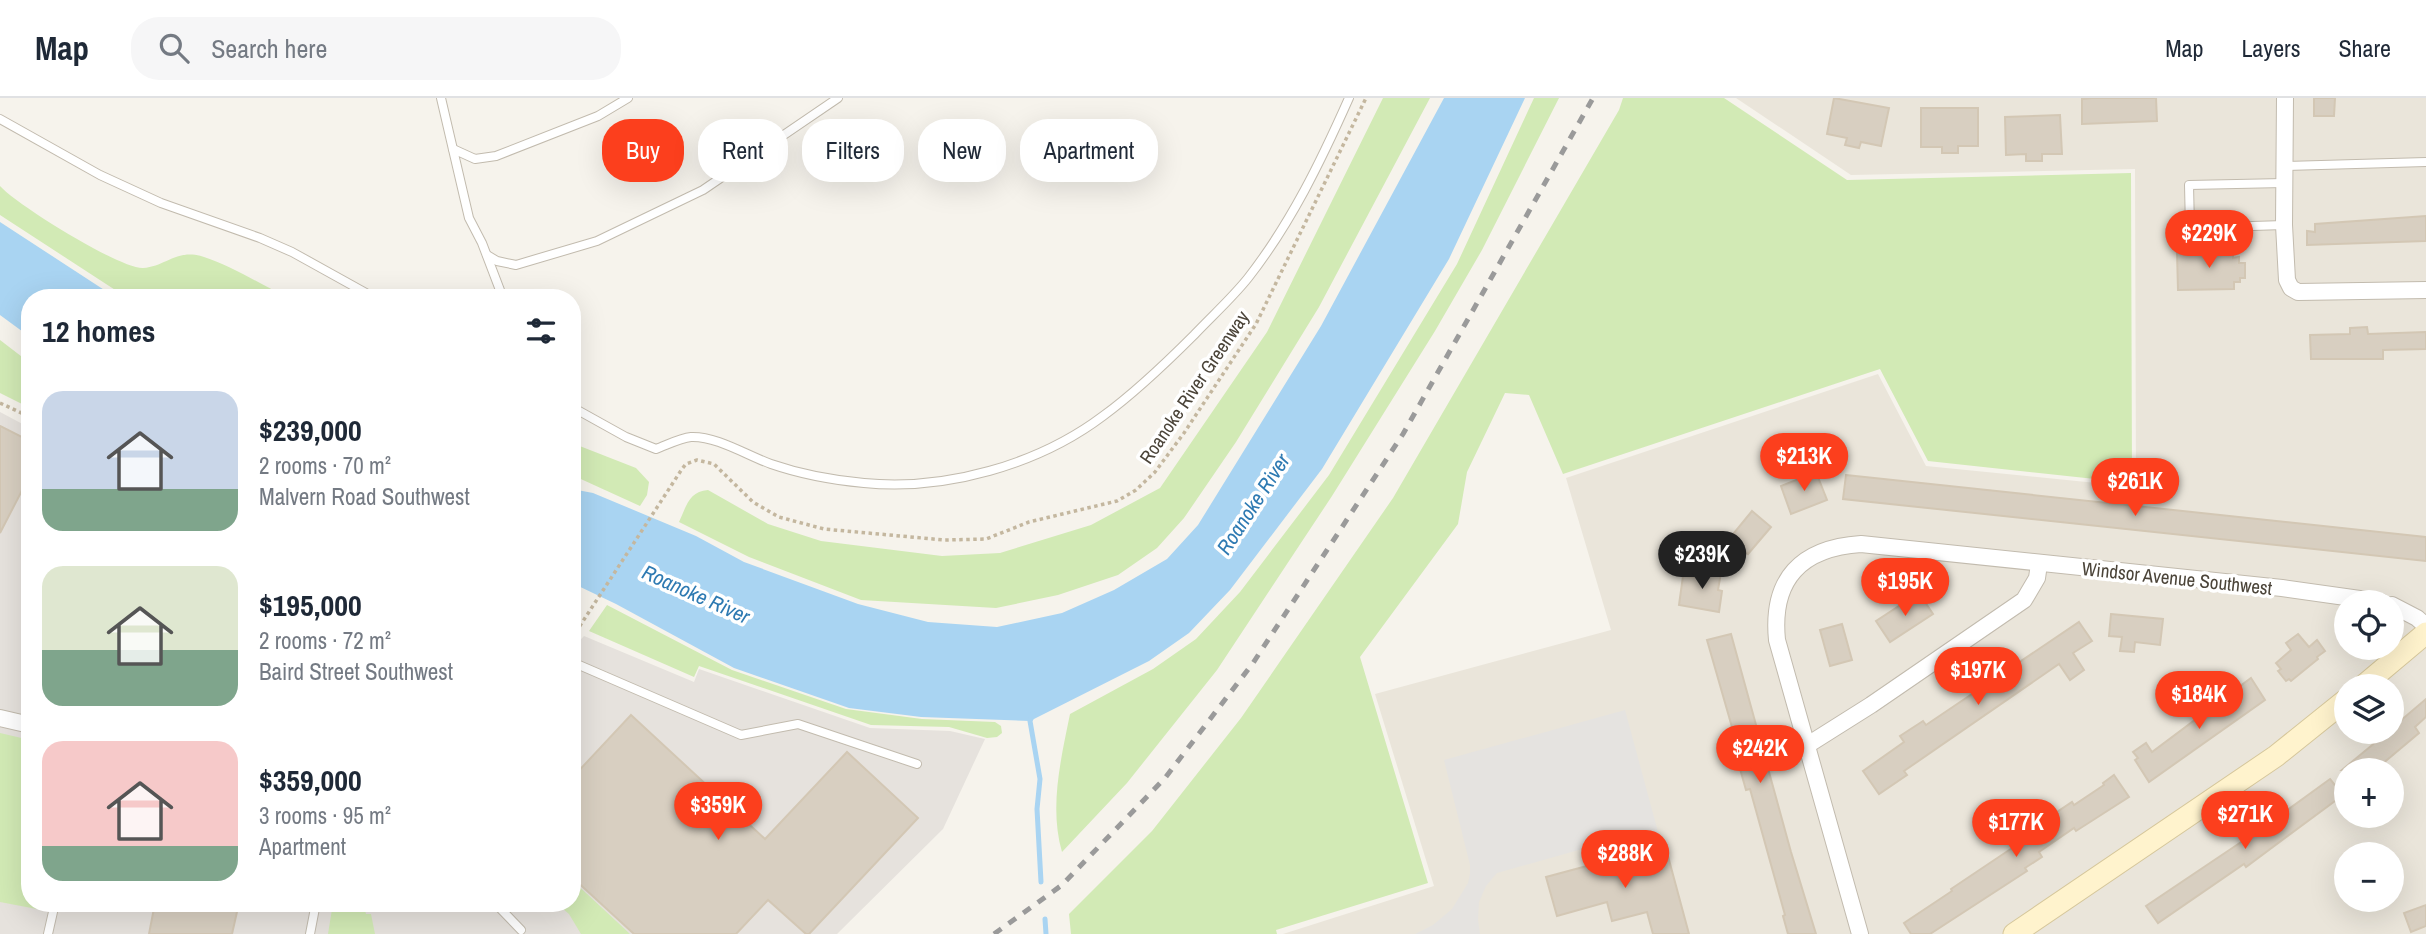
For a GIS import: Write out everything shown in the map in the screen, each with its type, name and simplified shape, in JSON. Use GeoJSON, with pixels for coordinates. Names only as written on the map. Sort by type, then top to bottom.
{"type":"FeatureCollection","features":[{"type":"Feature","properties":{"kind":"street"},"geometry":{"type":"LineString","coordinates":[[2285,98],[2284,225],[2287,280],[2291,288],[2298,292],[2426,289]]}},
{"type":"Feature","properties":{"kind":"street","name":"Windsor Avenue Southwest"},"geometry":{"type":"LineString","coordinates":[[1860,934],[1777,640],[1777,602],[1792,572],[1807,559],[1842,545],[1861,544],[2334,595]]}},
{"type":"Feature","properties":{"kind":"street"},"geometry":{"type":"LineString","coordinates":[[1806,746],[1871,705],[2024,600],[2037,578],[2039,564]]}},
{"type":"Feature","properties":{"kind":"street"},"geometry":{"type":"LineString","coordinates":[[2404,612],[2426,626]]}},
{"type":"Feature","properties":{"kind":"street"},"geometry":{"type":"LineString","coordinates":[[2377,674],[2426,633]]}},
{"type":"Feature","properties":{"kind":"street"},"geometry":{"type":"LineString","coordinates":[[2014,934],[2264,764],[2334,709]]}},
{"type":"Feature","properties":{"kind":"street"},"geometry":{"type":"LineString","coordinates":[[0,718],[21,722]]}},
{"type":"Feature","properties":{"kind":"lane"},"geometry":{"type":"LineString","coordinates":[[441,98],[469,218],[500,289]]}},
{"type":"Feature","properties":{"kind":"lane"},"geometry":{"type":"LineString","coordinates":[[453,149],[475,159],[496,156],[598,116],[628,98]]}},
{"type":"Feature","properties":{"kind":"lane"},"geometry":{"type":"LineString","coordinates":[[487,255],[497,261],[516,265],[597,241],[703,190],[838,98]]}},
{"type":"Feature","properties":{"kind":"lane"},"geometry":{"type":"LineString","coordinates":[[581,412],[626,437],[656,449],[690,437],[715,440],[774,465],[829,479],[906,484],[974,474],[1017,462],[1050,448],[1103,417],[1168,361],[1248,279],[1304,192],[1349,98]]}},
{"type":"Feature","properties":{"kind":"lane"},"geometry":{"type":"LineString","coordinates":[[0,119],[56,152],[161,204],[270,242],[358,289]]}},
{"type":"Feature","properties":{"kind":"lane"},"geometry":{"type":"LineString","coordinates":[[2285,166],[2426,162]]}},
{"type":"Feature","properties":{"kind":"lane"},"geometry":{"type":"LineString","coordinates":[[2284,183],[2189,185],[2190,228],[2284,225]]}},
{"type":"Feature","properties":{"kind":"lane"},"geometry":{"type":"LineString","coordinates":[[581,666],[741,735],[798,724],[917,764]]}},
{"type":"Feature","properties":{"kind":"lane"},"geometry":{"type":"LineString","coordinates":[[48,934],[53,912]]}},
{"type":"Feature","properties":{"kind":"lane"},"geometry":{"type":"LineString","coordinates":[[310,934],[314,912]]}},
{"type":"Feature","properties":{"kind":"lane"},"geometry":{"type":"LineString","coordinates":[[504,912],[522,929]]}},
{"type":"Feature","properties":{"kind":"path","name":"Roanoke River Greenway"},"geometry":{"type":"LineString","coordinates":[[581,627],[686,464],[704,460],[722,470],[753,502],[779,517],[824,529],[944,540],[986,539],[1029,522],[1118,501],[1136,490],[1155,472],[1256,324],[1366,98]]}},
{"type":"Feature","properties":{"kind":"path"},"geometry":{"type":"LineString","coordinates":[[0,403],[21,413]]}},
{"type":"Feature","properties":{"kind":"shaded area"},"geometry":{"type":"Polygon","coordinates":[[[1736,98],[2426,98],[2426,934],[1283,934],[1434,886],[1375,694],[1611,630],[1566,478],[1878,374],[1926,466],[2136,487],[2135,169],[1851,175],[1736,98]]]}},
{"type":"Feature","properties":{"kind":"shaded area"},"geometry":{"type":"Polygon","coordinates":[[[0,412],[21,423],[21,912],[581,912],[581,639],[584,636],[694,682],[699,669],[870,728],[950,731],[985,739],[943,829],[837,934],[0,934],[0,412]]]}},
{"type":"Feature","properties":{"kind":"shaded area"},"geometry":{"type":"Polygon","coordinates":[[[1625,710],[1661,843],[1626,853],[1621,838],[1497,873],[1486,886],[1479,902],[1480,934],[1415,934],[1433,925],[1452,909],[1468,883],[1470,874],[1444,760],[1625,710]]]}},
{"type":"Feature","properties":{"kind":"green space"},"geometry":{"type":"Polygon","coordinates":[[[1383,98],[1430,98],[1319,307],[1236,442],[1184,518],[1157,548],[1118,575],[1058,595],[996,608],[861,600],[749,557],[679,522],[692,497],[708,490],[768,524],[821,541],[942,556],[1000,553],[1091,525],[1160,488],[1267,332],[1383,98]]]}},
{"type":"Feature","properties":{"kind":"green space"},"geometry":{"type":"Polygon","coordinates":[[[1534,98],[1559,98],[1482,250],[1332,496],[1217,670],[1127,783],[1062,852],[1056,800],[1070,714],[1153,669],[1196,639],[1240,592],[1329,475],[1457,264],[1534,98]]]}},
{"type":"Feature","properties":{"kind":"green space"},"geometry":{"type":"Polygon","coordinates":[[[1623,98],[1724,98],[1847,180],[2131,173],[2132,483],[1928,461],[1880,369],[1563,474],[1529,395],[1505,393],[1467,472],[1458,524],[1360,657],[1428,883],[1276,930],[1277,934],[1071,934],[1069,914],[1152,831],[1241,718],[1393,498],[1619,110],[1623,98]]]}},
{"type":"Feature","properties":{"kind":"green space"},"geometry":{"type":"Polygon","coordinates":[[[0,186],[26,207],[69,234],[131,266],[151,267],[178,256],[194,255],[225,265],[271,289],[114,289],[0,215],[0,186]]]}},
{"type":"Feature","properties":{"kind":"green space"},"geometry":{"type":"Polygon","coordinates":[[[0,340],[21,356],[21,404],[0,393],[0,340]]]}},
{"type":"Feature","properties":{"kind":"green space"},"geometry":{"type":"Polygon","coordinates":[[[581,447],[636,468],[649,482],[647,495],[640,506],[581,479],[581,447]]]}},
{"type":"Feature","properties":{"kind":"green space"},"geometry":{"type":"Polygon","coordinates":[[[607,605],[732,670],[846,709],[922,719],[995,722],[1001,726],[1002,733],[997,737],[987,738],[949,727],[871,725],[699,666],[694,677],[589,631],[607,605]]]}},
{"type":"Feature","properties":{"kind":"green space"},"geometry":{"type":"Polygon","coordinates":[[[0,733],[21,738],[21,906],[0,902],[0,733]]]}},
{"type":"Feature","properties":{"kind":"green space"},"geometry":{"type":"Polygon","coordinates":[[[581,888],[630,934],[581,934],[567,912],[581,912],[581,888]]]}},
{"type":"Feature","properties":{"kind":"green space"},"geometry":{"type":"Polygon","coordinates":[[[332,912],[371,914],[375,934],[328,934],[332,912]]]}},
{"type":"Feature","properties":{"kind":"water","name":"Roanoke River"},"geometry":{"type":"Polygon","coordinates":[[[1444,98],[1525,98],[1449,259],[1322,469],[1230,590],[1189,633],[1149,661],[1030,721],[921,717],[849,708],[734,668],[581,587],[581,491],[593,493],[696,536],[744,562],[858,604],[928,622],[997,627],[1062,613],[1114,590],[1167,559],[1198,525],[1321,326],[1444,98]]]}},
{"type":"Feature","properties":{"kind":"water"},"geometry":{"type":"Polygon","coordinates":[[[0,222],[103,289],[21,289],[21,330],[0,315],[0,222]]]}},
{"type":"Feature","properties":{"kind":"building"},"geometry":{"type":"Polygon","coordinates":[[[1834,98],[1889,108],[1881,146],[1861,142],[1859,148],[1845,145],[1847,138],[1827,134],[1834,98]]]}},
{"type":"Feature","properties":{"kind":"building"},"geometry":{"type":"Polygon","coordinates":[[[2156,98],[2157,121],[2082,124],[2082,99],[2156,98]]]}},
{"type":"Feature","properties":{"kind":"building"},"geometry":{"type":"Polygon","coordinates":[[[2314,98],[2335,98],[2334,116],[2314,116],[2314,98]]]}},
{"type":"Feature","properties":{"kind":"building"},"geometry":{"type":"Polygon","coordinates":[[[1921,108],[1978,108],[1978,146],[1958,146],[1958,153],[1942,153],[1942,147],[1921,147],[1921,108]]]}},
{"type":"Feature","properties":{"kind":"building"},"geometry":{"type":"Polygon","coordinates":[[[2060,115],[2062,154],[2042,154],[2042,161],[2026,161],[2026,154],[2006,155],[2005,117],[2060,115]]]}},
{"type":"Feature","properties":{"kind":"building"},"geometry":{"type":"Polygon","coordinates":[[[2426,216],[2426,241],[2307,245],[2307,231],[2315,232],[2315,224],[2426,216]]]}},
{"type":"Feature","properties":{"kind":"building"},"geometry":{"type":"Polygon","coordinates":[[[2233,251],[2233,258],[2239,257],[2239,263],[2245,263],[2245,278],[2234,282],[2234,289],[2178,290],[2177,252],[2233,251]]]}},
{"type":"Feature","properties":{"kind":"building"},"geometry":{"type":"Polygon","coordinates":[[[2367,327],[2368,334],[2426,332],[2426,349],[2383,350],[2383,359],[2311,359],[2310,335],[2350,334],[2350,328],[2367,327]]]}},
{"type":"Feature","properties":{"kind":"building"},"geometry":{"type":"Polygon","coordinates":[[[0,426],[21,436],[21,492],[0,533],[0,426]]]}},
{"type":"Feature","properties":{"kind":"building"},"geometry":{"type":"Polygon","coordinates":[[[1816,472],[1827,500],[1791,514],[1781,486],[1816,472]]]}},
{"type":"Feature","properties":{"kind":"building"},"geometry":{"type":"Polygon","coordinates":[[[1846,475],[2426,537],[2426,561],[1843,499],[1846,475]]]}},
{"type":"Feature","properties":{"kind":"building"},"geometry":{"type":"Polygon","coordinates":[[[1752,511],[1771,527],[1748,554],[1729,539],[1752,511]]]}},
{"type":"Feature","properties":{"kind":"building"},"geometry":{"type":"Polygon","coordinates":[[[1697,569],[1721,572],[1719,612],[1679,605],[1683,576],[1696,577],[1697,569]]]}},
{"type":"Feature","properties":{"kind":"building"},"geometry":{"type":"Polygon","coordinates":[[[1919,593],[1933,614],[1890,642],[1876,621],[1919,593]]]}},
{"type":"Feature","properties":{"kind":"building"},"geometry":{"type":"Polygon","coordinates":[[[2111,614],[2163,619],[2160,645],[2135,642],[2134,652],[2120,651],[2122,637],[2109,636],[2111,614]]]}},
{"type":"Feature","properties":{"kind":"building"},"geometry":{"type":"Polygon","coordinates":[[[2079,622],[2092,641],[2073,653],[2084,670],[2070,680],[2059,664],[1904,771],[1907,775],[1879,794],[1863,771],[1904,742],[1900,736],[1923,721],[1926,725],[2079,622]]]}},
{"type":"Feature","properties":{"kind":"building"},"geometry":{"type":"Polygon","coordinates":[[[1842,624],[1852,660],[1830,666],[1820,630],[1842,624]]]}},
{"type":"Feature","properties":{"kind":"building"},"geometry":{"type":"Polygon","coordinates":[[[1731,634],[1816,934],[1788,934],[1750,789],[1746,790],[1737,758],[1740,755],[1707,640],[1731,634]]]}},
{"type":"Feature","properties":{"kind":"building"},"geometry":{"type":"Polygon","coordinates":[[[2298,634],[2309,647],[2317,640],[2325,651],[2291,681],[2286,681],[2278,671],[2281,669],[2276,663],[2291,650],[2286,643],[2298,634]]]}},
{"type":"Feature","properties":{"kind":"building"},"geometry":{"type":"Polygon","coordinates":[[[2251,678],[2265,700],[2149,782],[2133,752],[2146,743],[2152,752],[2251,678]]]}},
{"type":"Feature","properties":{"kind":"building"},"geometry":{"type":"Polygon","coordinates":[[[2426,699],[2426,717],[2415,727],[2419,733],[2389,758],[2357,758],[2373,744],[2404,744],[2404,718],[2426,699]]]}},
{"type":"Feature","properties":{"kind":"building"},"geometry":{"type":"Polygon","coordinates":[[[631,715],[765,839],[847,752],[918,818],[809,934],[768,900],[736,934],[634,934],[581,885],[581,768],[631,715]]]}},
{"type":"Feature","properties":{"kind":"building"},"geometry":{"type":"Polygon","coordinates":[[[2114,775],[2129,797],[2076,831],[2074,828],[2039,852],[2042,857],[2025,868],[2027,871],[1930,934],[1911,934],[1904,923],[2045,826],[2042,822],[2072,802],[2074,805],[2114,775]]]}},
{"type":"Feature","properties":{"kind":"building"},"geometry":{"type":"Polygon","coordinates":[[[2330,779],[2334,784],[2334,802],[2246,867],[2244,864],[2158,923],[2146,906],[2330,779]]]}},
{"type":"Feature","properties":{"kind":"building"},"geometry":{"type":"Polygon","coordinates":[[[1665,845],[1689,934],[1653,934],[1647,912],[1612,921],[1607,902],[1557,916],[1546,877],[1665,845]]]}},
{"type":"Feature","properties":{"kind":"building"},"geometry":{"type":"Polygon","coordinates":[[[2426,905],[2426,926],[2411,932],[2404,913],[2426,905]]]}},
{"type":"Feature","properties":{"kind":"building"},"geometry":{"type":"Polygon","coordinates":[[[153,912],[237,912],[232,934],[149,934],[153,912]]]}},
{"type":"Feature","properties":{"kind":"waterway"},"geometry":{"type":"LineString","coordinates":[[1033,714],[1030,721],[1040,779],[1037,809],[1041,882]]}},
{"type":"Feature","properties":{"kind":"waterway"},"geometry":{"type":"LineString","coordinates":[[1045,919],[1046,934]]}},
{"type":"Feature","properties":{"kind":"railway"},"geometry":{"type":"LineString","coordinates":[[994,934],[1062,885],[1165,778],[1253,663],[1403,434],[1593,98]]}}]}
